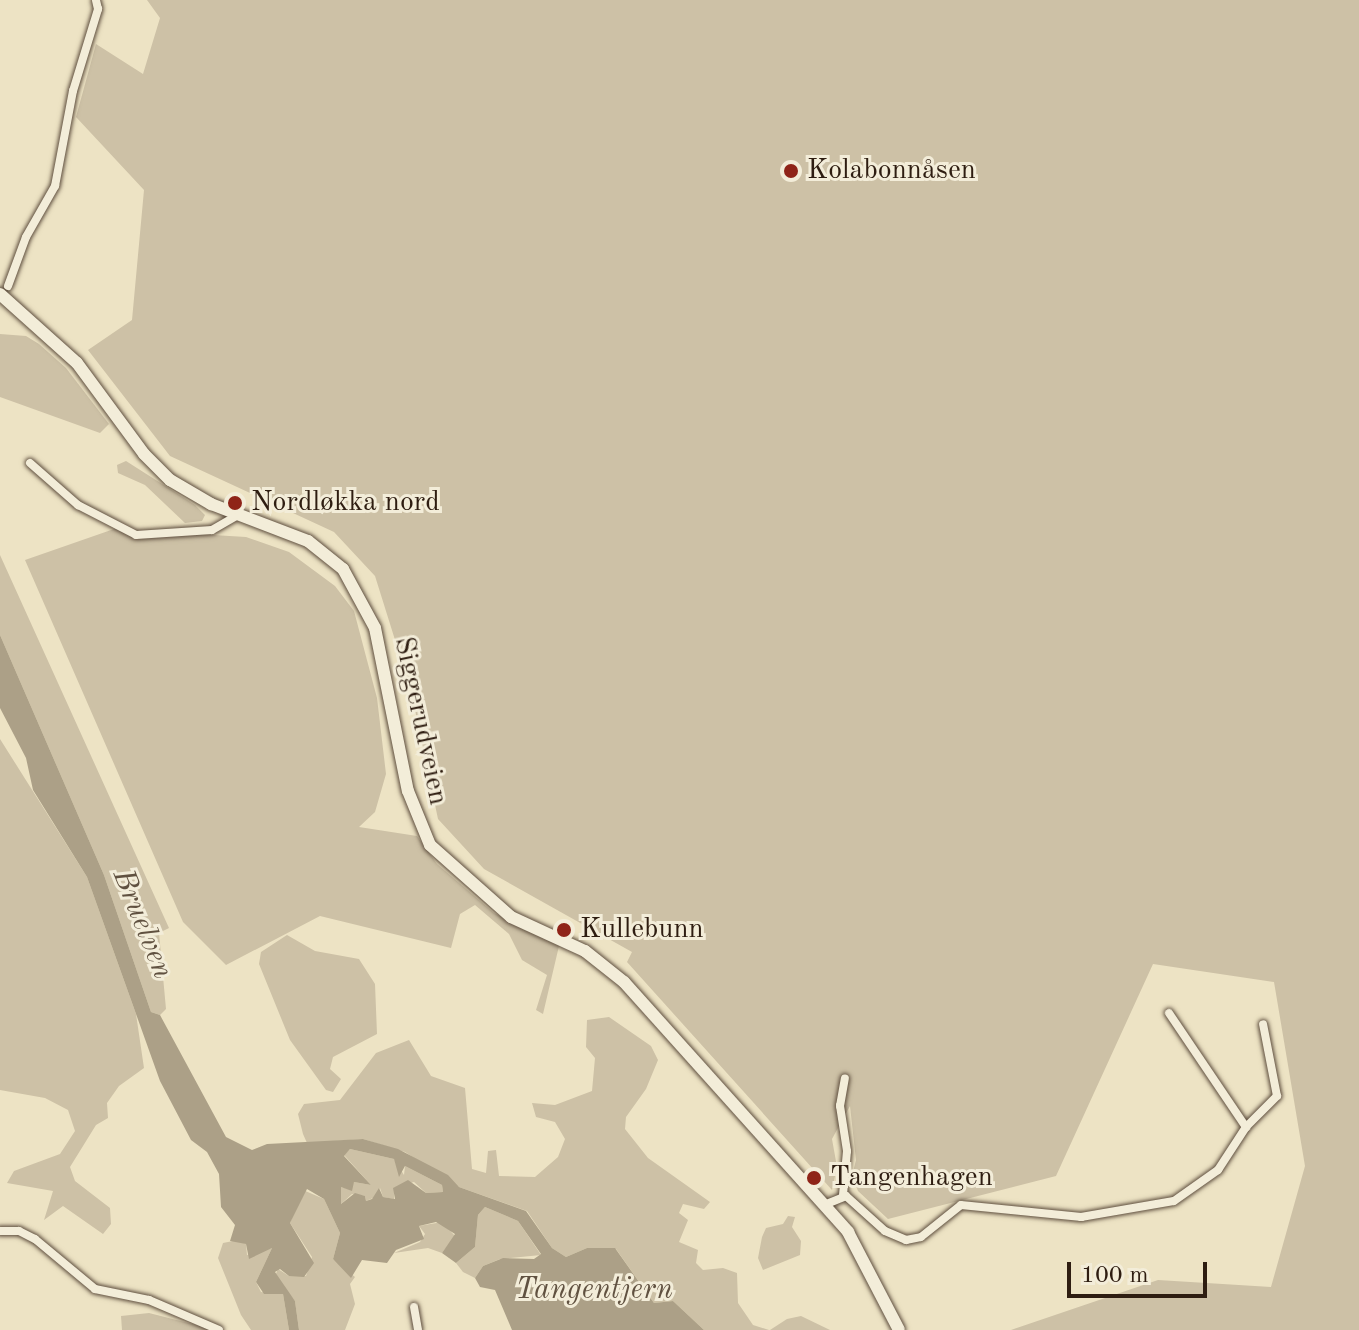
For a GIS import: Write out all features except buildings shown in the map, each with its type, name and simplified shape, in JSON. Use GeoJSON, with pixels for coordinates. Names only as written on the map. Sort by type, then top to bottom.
{"type":"FeatureCollection","features":[{"type":"Feature","properties":{"kind":"main road","name":"Siggerudveien"},"geometry":{"type":"LineString","coordinates":[[4,290],[77,363],[162,474],[202,500],[317,547],[360,592],[378,638],[412,804],[435,851],[511,917],[580,948],[618,976],[824,1205],[863,1253],[899,1330]]}},
{"type":"Feature","properties":{"kind":"street"},"geometry":{"type":"LineString","coordinates":[[4,290],[23,245],[55,186],[76,78],[98,9],[96,0]]}},
{"type":"Feature","properties":{"kind":"street"},"geometry":{"type":"LineString","coordinates":[[30,463],[78,505],[136,535],[212,530],[238,515]]}},
{"type":"Feature","properties":{"kind":"street"},"geometry":{"type":"LineString","coordinates":[[1169,1013],[1246,1127]]}},
{"type":"Feature","properties":{"kind":"street"},"geometry":{"type":"LineString","coordinates":[[843,1195],[885,1231],[906,1240],[921,1237],[961,1205],[1057,1216],[1134,1212],[1174,1201],[1218,1170],[1246,1127],[1278,1089],[1263,1024]]}},
{"type":"Feature","properties":{"kind":"street"},"geometry":{"type":"LineString","coordinates":[[843,1195],[847,1151],[840,1106],[845,1078]]}},
{"type":"Feature","properties":{"kind":"street"},"geometry":{"type":"LineString","coordinates":[[824,1205],[843,1195]]}},
{"type":"Feature","properties":{"kind":"street"},"geometry":{"type":"LineString","coordinates":[[0,1231],[19,1231],[35,1239],[95,1289],[149,1300],[219,1330]]}},
{"type":"Feature","properties":{"kind":"street"},"geometry":{"type":"LineString","coordinates":[[414,1307],[418,1330]]}},
{"type":"Feature","properties":{"kind":"shaded area"},"geometry":{"type":"Polygon","coordinates":[[[147,0],[1359,0],[1359,1330],[1011,1330],[1158,1280],[1271,1287],[1305,1166],[1274,982],[1153,964],[1056,1176],[888,1219],[858,1191],[852,1176],[856,1160],[850,1106],[832,1139],[837,1167],[832,1190],[627,962],[632,952],[484,869],[438,819],[411,691],[375,576],[334,532],[170,456],[88,350],[132,320],[144,190],[76,117],[96,44],[143,74],[160,18],[147,0]]]}},
{"type":"Feature","properties":{"kind":"shaded area"},"geometry":{"type":"Polygon","coordinates":[[[0,334],[26,336],[39,344],[66,368],[109,424],[100,433],[0,397],[0,334]]]}},
{"type":"Feature","properties":{"kind":"shaded area"},"geometry":{"type":"Polygon","coordinates":[[[126,461],[195,505],[205,515],[202,521],[185,523],[145,485],[118,473],[117,465],[126,461]]]}},
{"type":"Feature","properties":{"kind":"shaded area"},"geometry":{"type":"Polygon","coordinates":[[[114,529],[246,537],[289,552],[335,586],[354,611],[377,698],[386,774],[375,812],[359,827],[417,836],[437,864],[494,913],[559,946],[543,1014],[536,1010],[547,975],[522,960],[509,934],[475,905],[460,914],[451,948],[320,916],[226,965],[183,922],[25,560],[114,529]]]}},
{"type":"Feature","properties":{"kind":"shaded area"},"geometry":{"type":"Polygon","coordinates":[[[0,555],[169,928],[159,933],[166,1009],[160,1015],[151,1012],[104,875],[0,635],[0,555]]]}},
{"type":"Feature","properties":{"kind":"shaded area"},"geometry":{"type":"Polygon","coordinates":[[[0,739],[87,877],[136,1014],[144,1068],[119,1086],[107,1103],[108,1118],[96,1125],[70,1167],[75,1181],[110,1208],[111,1224],[103,1234],[63,1206],[44,1220],[53,1191],[7,1183],[14,1171],[60,1154],[75,1131],[68,1110],[45,1098],[0,1090],[0,739]]]}},
{"type":"Feature","properties":{"kind":"shaded area"},"geometry":{"type":"Polygon","coordinates":[[[287,935],[315,951],[359,959],[375,984],[377,1034],[333,1057],[330,1069],[341,1079],[333,1092],[326,1090],[290,1040],[259,964],[261,952],[287,935]]]}},
{"type":"Feature","properties":{"kind":"shaded area"},"geometry":{"type":"Polygon","coordinates":[[[609,1017],[651,1046],[658,1060],[646,1089],[626,1117],[625,1129],[648,1158],[710,1202],[704,1209],[683,1204],[679,1213],[688,1220],[679,1242],[698,1250],[696,1263],[703,1270],[723,1268],[737,1273],[738,1303],[753,1325],[769,1330],[704,1330],[673,1301],[654,1303],[616,1249],[587,1248],[566,1257],[552,1248],[527,1211],[459,1187],[405,1152],[363,1139],[307,1143],[303,1134],[298,1114],[304,1104],[340,1100],[376,1053],[409,1040],[431,1076],[465,1088],[472,1169],[486,1173],[488,1151],[496,1150],[499,1176],[535,1177],[558,1157],[565,1139],[555,1122],[536,1117],[532,1103],[555,1105],[592,1091],[595,1058],[586,1047],[587,1020],[609,1017]]]}},
{"type":"Feature","properties":{"kind":"shaded area"},"geometry":{"type":"Polygon","coordinates":[[[350,1149],[394,1159],[404,1175],[405,1166],[442,1185],[443,1192],[426,1193],[414,1182],[394,1188],[394,1199],[383,1197],[380,1188],[373,1198],[366,1201],[365,1196],[352,1194],[341,1204],[341,1187],[349,1189],[354,1182],[371,1185],[344,1155],[350,1149]]]}},
{"type":"Feature","properties":{"kind":"shaded area"},"geometry":{"type":"Polygon","coordinates":[[[303,1190],[324,1199],[340,1233],[333,1259],[355,1277],[350,1284],[355,1304],[345,1330],[299,1330],[295,1301],[275,1276],[278,1269],[289,1276],[306,1276],[310,1264],[312,1257],[290,1223],[303,1190]]]}},
{"type":"Feature","properties":{"kind":"shaded area"},"geometry":{"type":"Polygon","coordinates":[[[485,1207],[518,1221],[541,1255],[500,1259],[483,1266],[475,1278],[463,1272],[456,1263],[475,1247],[478,1215],[485,1207]]]}},
{"type":"Feature","properties":{"kind":"shaded area"},"geometry":{"type":"Polygon","coordinates":[[[788,1216],[795,1217],[792,1227],[801,1241],[800,1255],[763,1270],[758,1258],[766,1228],[783,1224],[788,1216]]]}},
{"type":"Feature","properties":{"kind":"shaded area"},"geometry":{"type":"Polygon","coordinates":[[[442,1222],[455,1236],[442,1253],[428,1248],[394,1253],[420,1242],[425,1234],[419,1226],[442,1222]]]}},
{"type":"Feature","properties":{"kind":"shaded area"},"geometry":{"type":"Polygon","coordinates":[[[238,1240],[246,1244],[247,1255],[272,1248],[256,1282],[261,1292],[283,1294],[289,1330],[251,1330],[241,1315],[218,1258],[223,1243],[238,1240]]]}},
{"type":"Feature","properties":{"kind":"shaded area"},"geometry":{"type":"Polygon","coordinates":[[[149,1313],[208,1330],[122,1330],[121,1316],[149,1313]]]}},
{"type":"Feature","properties":{"kind":"shaded area"},"geometry":{"type":"Polygon","coordinates":[[[801,1316],[830,1330],[770,1330],[787,1319],[801,1316]]]}},
{"type":"Feature","properties":{"kind":"water","name":"Tangentjern"},"geometry":{"type":"Polygon","coordinates":[[[0,635],[104,875],[151,1012],[160,1015],[226,1137],[252,1150],[267,1144],[363,1139],[398,1149],[448,1175],[459,1187],[526,1211],[552,1248],[566,1257],[587,1248],[615,1248],[654,1303],[673,1301],[704,1330],[512,1330],[495,1290],[480,1287],[475,1278],[483,1266],[503,1258],[534,1259],[541,1254],[518,1221],[485,1207],[478,1215],[475,1247],[456,1263],[442,1253],[455,1234],[436,1222],[419,1226],[424,1239],[396,1250],[387,1263],[362,1260],[351,1278],[333,1259],[340,1233],[324,1199],[307,1189],[290,1223],[314,1263],[304,1277],[289,1276],[280,1269],[275,1272],[295,1301],[299,1330],[289,1330],[283,1294],[264,1294],[256,1282],[272,1248],[249,1259],[246,1244],[230,1241],[235,1225],[221,1207],[219,1174],[207,1152],[191,1140],[160,1081],[87,877],[33,790],[26,758],[0,708],[0,635]],[[350,1149],[344,1156],[371,1185],[354,1182],[352,1191],[341,1187],[341,1204],[355,1193],[365,1196],[366,1201],[372,1199],[379,1188],[383,1197],[395,1199],[393,1188],[408,1180],[426,1193],[443,1192],[442,1185],[405,1166],[399,1177],[394,1159],[350,1149]]]}},
{"type":"Feature","properties":{"kind":"place","name":"Kolabonnåsen"},"geometry":{"type":"Point","coordinates":[791,171]}},
{"type":"Feature","properties":{"kind":"place","name":"Nordløkka nord"},"geometry":{"type":"Point","coordinates":[235,503]}},
{"type":"Feature","properties":{"kind":"place","name":"Kullebunn"},"geometry":{"type":"Point","coordinates":[564,930]}},
{"type":"Feature","properties":{"kind":"place","name":"Tangenhagen"},"geometry":{"type":"Point","coordinates":[814,1178]}},
{"type":"Feature","properties":{"kind":"water label","name":"Bruelven"},"geometry":{"type":"Point","coordinates":[142,924]}}]}
